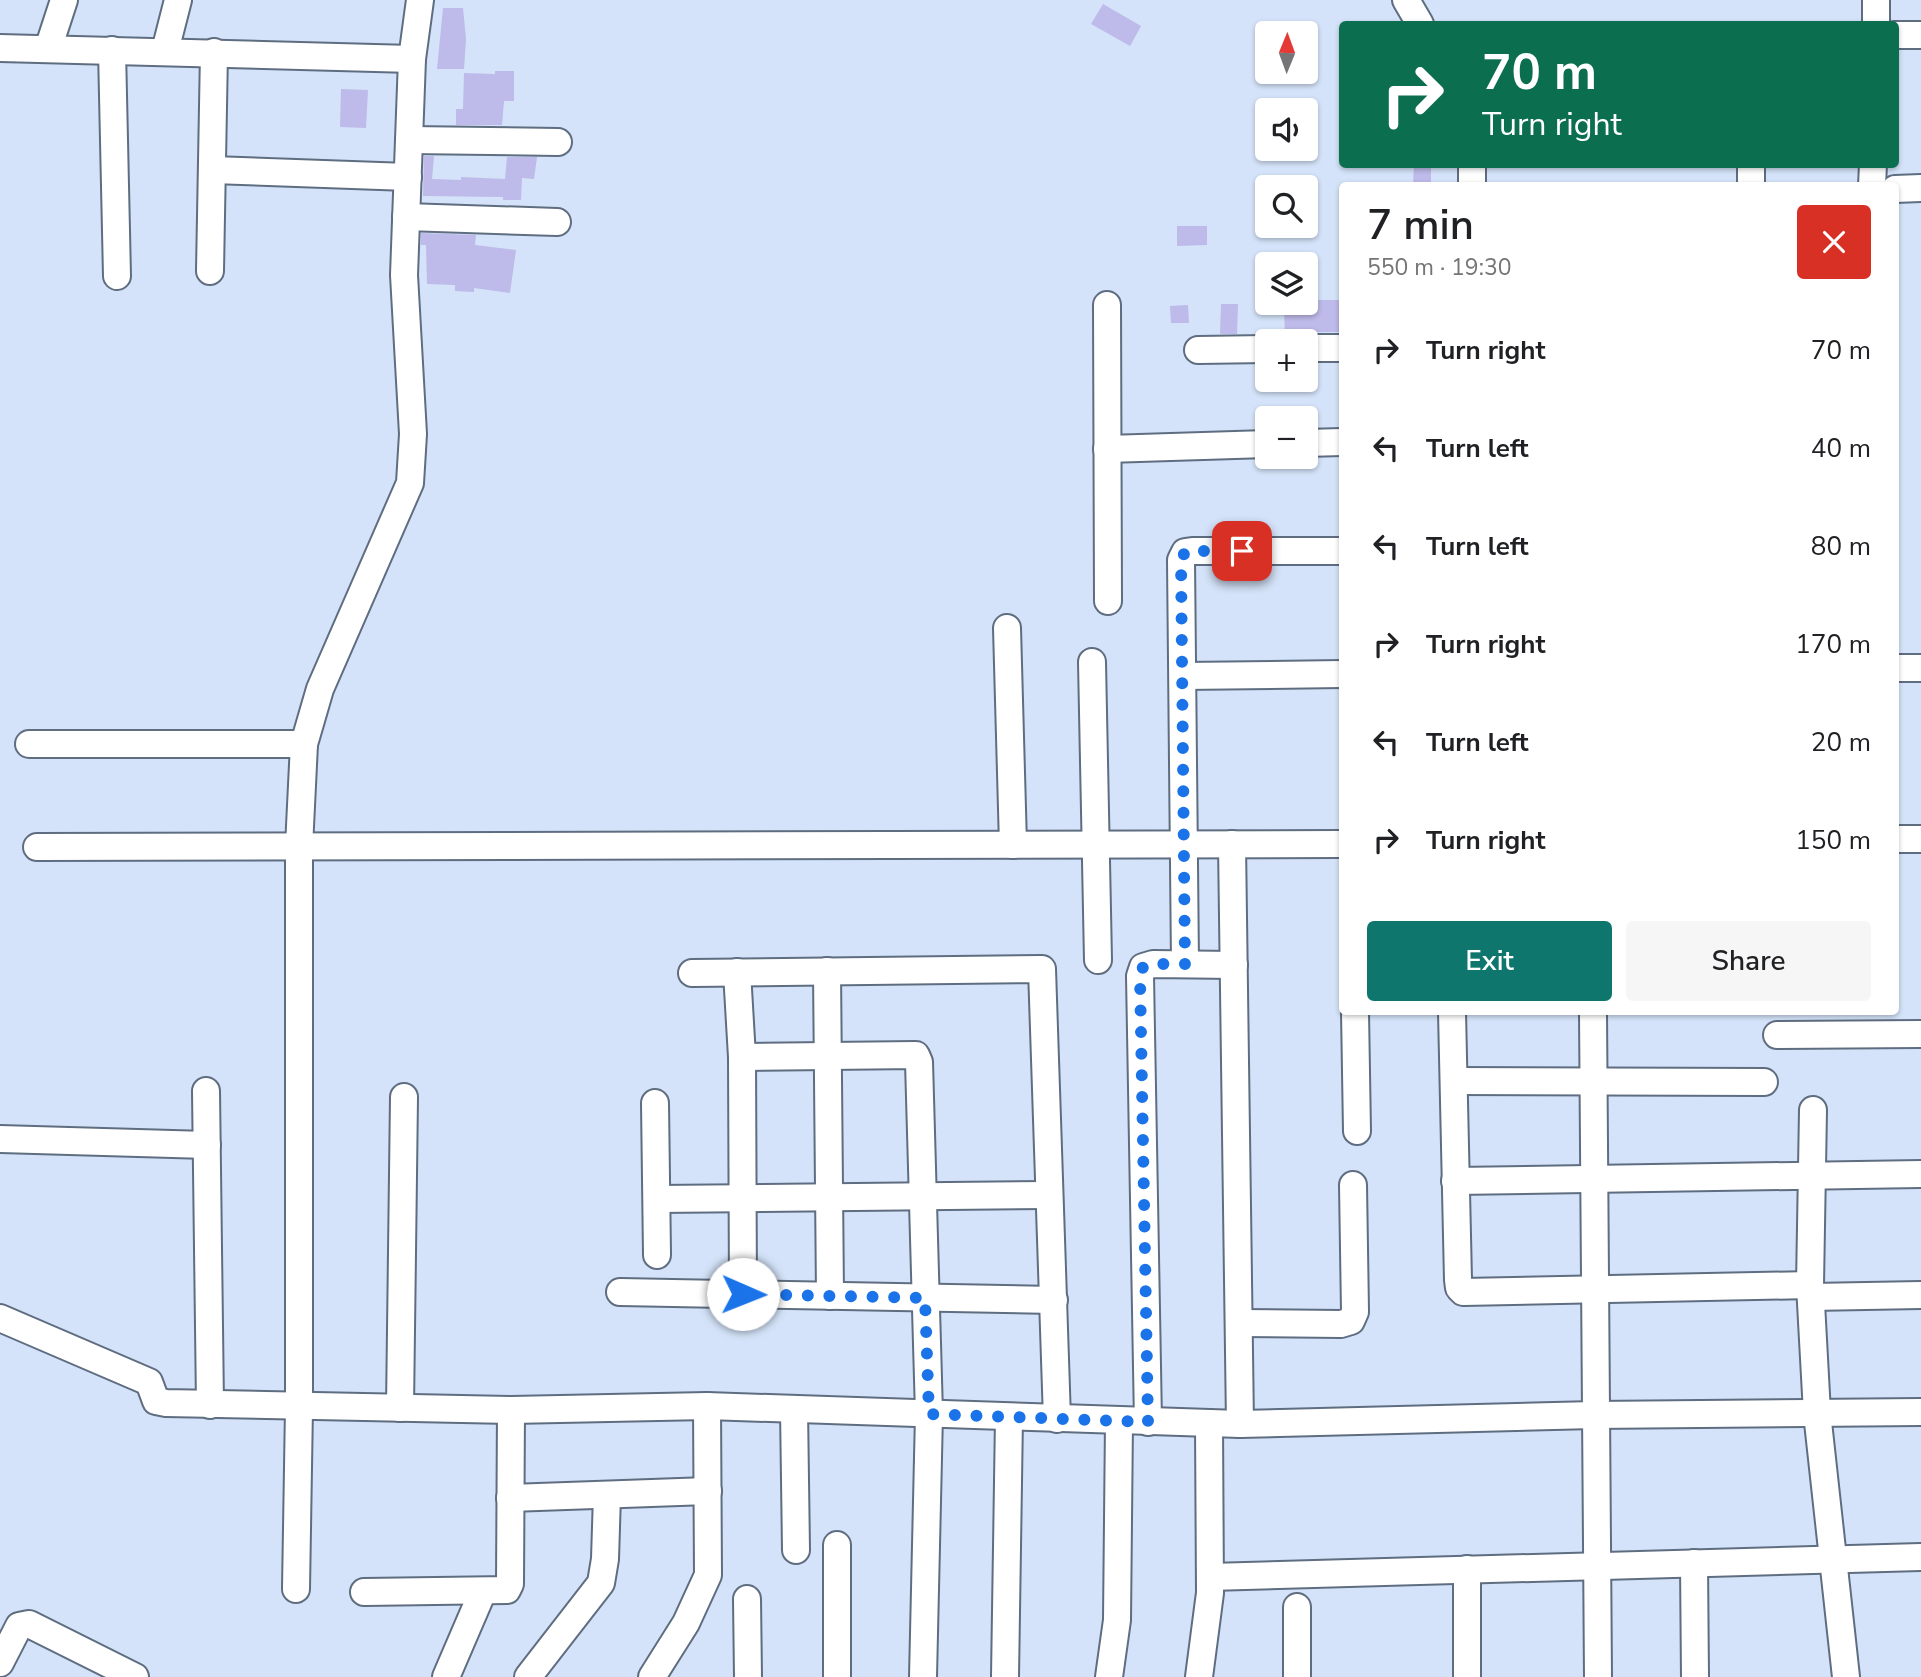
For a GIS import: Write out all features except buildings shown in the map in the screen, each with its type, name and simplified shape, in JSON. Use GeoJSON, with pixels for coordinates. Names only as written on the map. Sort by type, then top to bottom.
{"type":"FeatureCollection","features":[{"type":"Feature","properties":{"kind":"street"},"geometry":{"type":"LineString","coordinates":[[48,49],[64,0]]}},
{"type":"Feature","properties":{"kind":"street"},"geometry":{"type":"LineString","coordinates":[[165,51],[178,0]]}},
{"type":"Feature","properties":{"kind":"street"},"geometry":{"type":"LineString","coordinates":[[296,1589],[299,1407],[299,847],[303,744],[325,678],[411,483],[413,434],[404,275],[412,59],[420,0]]}},
{"type":"Feature","properties":{"kind":"street"},"geometry":{"type":"LineString","coordinates":[[1406,0],[1418,21]]}},
{"type":"Feature","properties":{"kind":"street"},"geometry":{"type":"LineString","coordinates":[[1875,0],[1876,21]]}},
{"type":"Feature","properties":{"kind":"street"},"geometry":{"type":"LineString","coordinates":[[1899,35],[1921,35]]}},
{"type":"Feature","properties":{"kind":"street"},"geometry":{"type":"LineString","coordinates":[[0,48],[412,59]]}},
{"type":"Feature","properties":{"kind":"street"},"geometry":{"type":"LineString","coordinates":[[112,51],[117,276]]}},
{"type":"Feature","properties":{"kind":"street"},"geometry":{"type":"LineString","coordinates":[[210,271],[214,52]]}},
{"type":"Feature","properties":{"kind":"street"},"geometry":{"type":"LineString","coordinates":[[409,140],[558,142]]}},
{"type":"Feature","properties":{"kind":"street"},"geometry":{"type":"LineString","coordinates":[[212,170],[408,177]]}},
{"type":"Feature","properties":{"kind":"street"},"geometry":{"type":"LineString","coordinates":[[1899,189],[1921,188]]}},
{"type":"Feature","properties":{"kind":"street"},"geometry":{"type":"LineString","coordinates":[[406,217],[557,222]]}},
{"type":"Feature","properties":{"kind":"street"},"geometry":{"type":"LineString","coordinates":[[1107,304],[1108,601]]}},
{"type":"Feature","properties":{"kind":"street"},"geometry":{"type":"LineString","coordinates":[[1318,348],[1339,348]]}},
{"type":"Feature","properties":{"kind":"street"},"geometry":{"type":"LineString","coordinates":[[1198,350],[1255,349]]}},
{"type":"Feature","properties":{"kind":"street"},"geometry":{"type":"LineString","coordinates":[[1318,443],[1339,442]]}},
{"type":"Feature","properties":{"kind":"street"},"geometry":{"type":"LineString","coordinates":[[1107,449],[1255,444]]}},
{"type":"Feature","properties":{"kind":"street"},"geometry":{"type":"LineString","coordinates":[[1185,964],[1181,560],[1185,552],[1339,551]]}},
{"type":"Feature","properties":{"kind":"street"},"geometry":{"type":"LineString","coordinates":[[1007,628],[1013,845]]}},
{"type":"Feature","properties":{"kind":"street"},"geometry":{"type":"LineString","coordinates":[[1092,662],[1098,960]]}},
{"type":"Feature","properties":{"kind":"street"},"geometry":{"type":"LineString","coordinates":[[1899,668],[1921,668]]}},
{"type":"Feature","properties":{"kind":"street"},"geometry":{"type":"LineString","coordinates":[[1183,676],[1339,674]]}},
{"type":"Feature","properties":{"kind":"street"},"geometry":{"type":"LineString","coordinates":[[29,744],[303,744]]}},
{"type":"Feature","properties":{"kind":"street"},"geometry":{"type":"LineString","coordinates":[[1899,839],[1921,839]]}},
{"type":"Feature","properties":{"kind":"street"},"geometry":{"type":"LineString","coordinates":[[1232,844],[1240,1424]]}},
{"type":"Feature","properties":{"kind":"street"},"geometry":{"type":"LineString","coordinates":[[37,847],[1339,844]]}},
{"type":"Feature","properties":{"kind":"street"},"geometry":{"type":"LineString","coordinates":[[1148,1422],[1140,976],[1143,967],[1153,964],[1234,965]]}},
{"type":"Feature","properties":{"kind":"street"},"geometry":{"type":"LineString","coordinates":[[692,972],[1042,969],[1057,1419]]}},
{"type":"Feature","properties":{"kind":"street"},"geometry":{"type":"LineString","coordinates":[[827,971],[830,1296]]}},
{"type":"Feature","properties":{"kind":"street"},"geometry":{"type":"LineString","coordinates":[[737,972],[742,1057],[743,1294]]}},
{"type":"Feature","properties":{"kind":"street"},"geometry":{"type":"LineString","coordinates":[[1355,1015],[1357,1131]]}},
{"type":"Feature","properties":{"kind":"street"},"geometry":{"type":"LineString","coordinates":[[1452,1015],[1458,1280],[1459,1289],[1463,1292],[1594,1289],[1921,1295]]}},
{"type":"Feature","properties":{"kind":"street"},"geometry":{"type":"LineString","coordinates":[[1593,1015],[1598,1677]]}},
{"type":"Feature","properties":{"kind":"street"},"geometry":{"type":"LineString","coordinates":[[1777,1035],[1921,1034]]}},
{"type":"Feature","properties":{"kind":"street"},"geometry":{"type":"LineString","coordinates":[[742,1057],[916,1055],[919,1062],[929,1414],[923,1677]]}},
{"type":"Feature","properties":{"kind":"street"},"geometry":{"type":"LineString","coordinates":[[1454,1081],[1764,1082]]}},
{"type":"Feature","properties":{"kind":"street"},"geometry":{"type":"LineString","coordinates":[[206,1091],[210,1405]]}},
{"type":"Feature","properties":{"kind":"street"},"geometry":{"type":"LineString","coordinates":[[400,1408],[404,1097]]}},
{"type":"Feature","properties":{"kind":"street"},"geometry":{"type":"LineString","coordinates":[[655,1103],[657,1255]]}},
{"type":"Feature","properties":{"kind":"street"},"geometry":{"type":"LineString","coordinates":[[1813,1110],[1810,1291],[1817,1413],[1846,1677]]}},
{"type":"Feature","properties":{"kind":"street"},"geometry":{"type":"LineString","coordinates":[[0,1139],[207,1145]]}},
{"type":"Feature","properties":{"kind":"street"},"geometry":{"type":"LineString","coordinates":[[1455,1181],[1921,1174]]}},
{"type":"Feature","properties":{"kind":"street"},"geometry":{"type":"LineString","coordinates":[[1238,1323],[1341,1324],[1351,1321],[1355,1312],[1353,1185]]}},
{"type":"Feature","properties":{"kind":"street"},"geometry":{"type":"LineString","coordinates":[[657,1199],[1049,1195]]}},
{"type":"Feature","properties":{"kind":"street"},"geometry":{"type":"LineString","coordinates":[[620,1292],[1054,1300]]}},
{"type":"Feature","properties":{"kind":"street"},"geometry":{"type":"LineString","coordinates":[[0,1318],[149,1382],[156,1401],[210,1405],[511,1410],[706,1406],[1209,1424],[1594,1415],[1921,1412]]}},
{"type":"Feature","properties":{"kind":"street"},"geometry":{"type":"LineString","coordinates":[[652,1677],[686,1623],[708,1575],[706,1406]]}},
{"type":"Feature","properties":{"kind":"street"},"geometry":{"type":"LineString","coordinates":[[794,1409],[796,1550]]}},
{"type":"Feature","properties":{"kind":"street"},"geometry":{"type":"LineString","coordinates":[[364,1592],[508,1590],[511,1410]]}},
{"type":"Feature","properties":{"kind":"street"},"geometry":{"type":"LineString","coordinates":[[1005,1677],[1009,1417]]}},
{"type":"Feature","properties":{"kind":"street"},"geometry":{"type":"LineString","coordinates":[[1109,1677],[1116,1620],[1119,1421]]}},
{"type":"Feature","properties":{"kind":"street"},"geometry":{"type":"LineString","coordinates":[[1199,1677],[1210,1577],[1209,1424]]}},
{"type":"Feature","properties":{"kind":"street"},"geometry":{"type":"LineString","coordinates":[[510,1498],[708,1491]]}},
{"type":"Feature","properties":{"kind":"street"},"geometry":{"type":"LineString","coordinates":[[528,1677],[601,1583],[605,1559],[607,1495]]}},
{"type":"Feature","properties":{"kind":"street"},"geometry":{"type":"LineString","coordinates":[[837,1545],[837,1677]]}},
{"type":"Feature","properties":{"kind":"street"},"geometry":{"type":"LineString","coordinates":[[1210,1577],[1833,1559],[1921,1560]]}},
{"type":"Feature","properties":{"kind":"street"},"geometry":{"type":"LineString","coordinates":[[1694,1563],[1695,1677]]}},
{"type":"Feature","properties":{"kind":"street"},"geometry":{"type":"LineString","coordinates":[[1467,1569],[1467,1677]]}},
{"type":"Feature","properties":{"kind":"street"},"geometry":{"type":"LineString","coordinates":[[446,1677],[482,1591]]}},
{"type":"Feature","properties":{"kind":"street"},"geometry":{"type":"LineString","coordinates":[[747,1599],[748,1677]]}},
{"type":"Feature","properties":{"kind":"street"},"geometry":{"type":"LineString","coordinates":[[1297,1607],[1297,1677]]}},
{"type":"Feature","properties":{"kind":"street"},"geometry":{"type":"LineString","coordinates":[[0,1663],[19,1626],[29,1624],[135,1677]]}},
{"type":"Feature","properties":{"kind":"route"},"geometry":{"type":"LineString","coordinates":[[743,1294],[925,1298],[929,1414],[1148,1422],[1140,976],[1143,967],[1153,964],[1185,964],[1181,560],[1185,552],[1242,551]]}}]}
